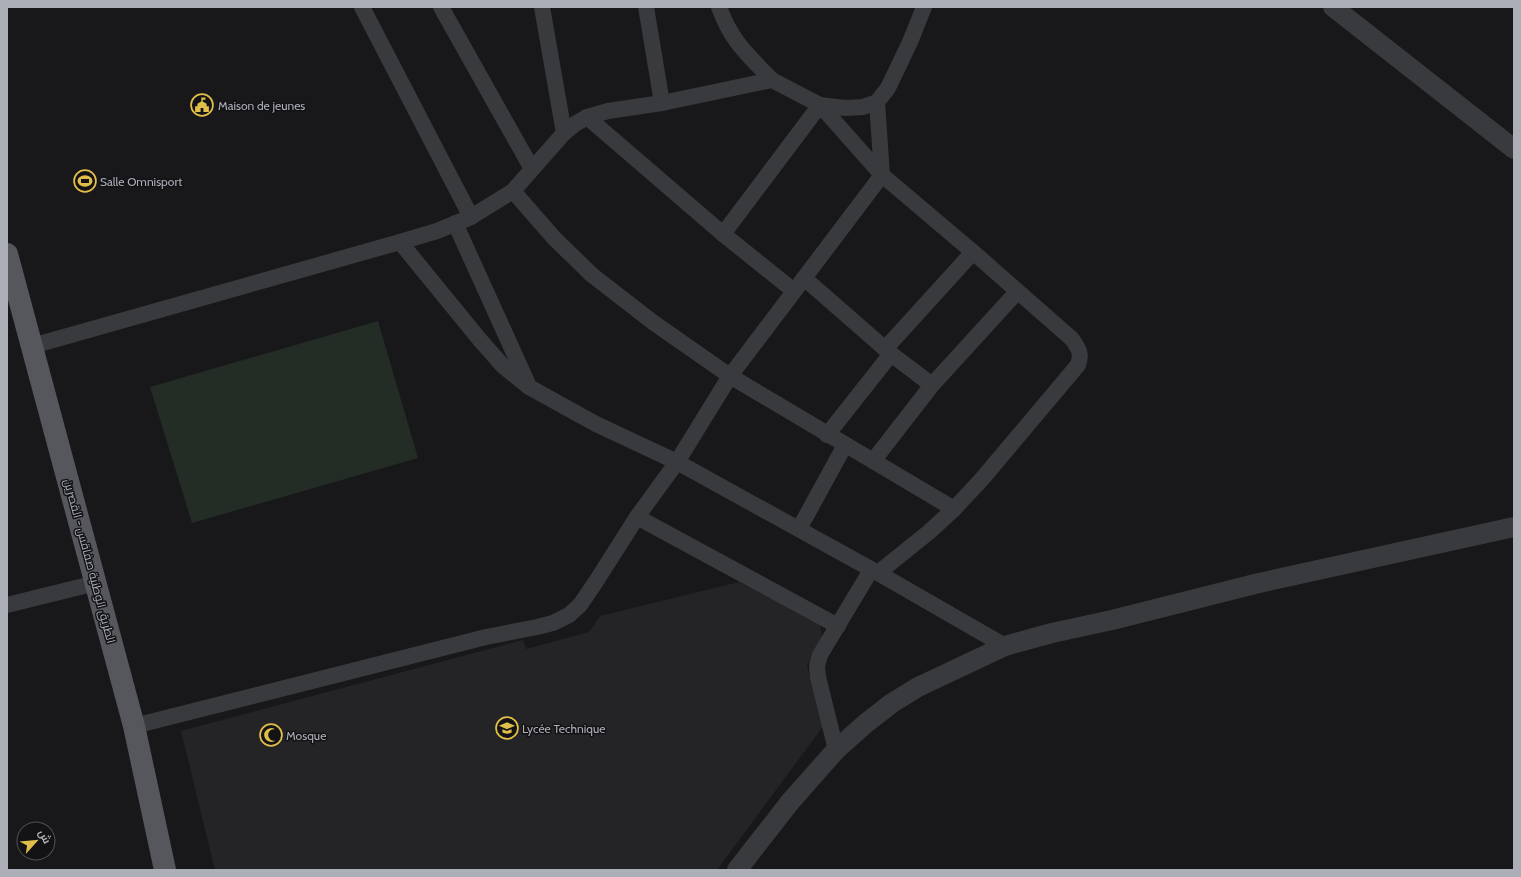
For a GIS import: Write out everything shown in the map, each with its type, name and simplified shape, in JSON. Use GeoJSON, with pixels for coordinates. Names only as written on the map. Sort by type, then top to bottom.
{"type":"FeatureCollection","features":[{"type":"Feature","properties":{"kind":"main road","name":"الطريق الوطنية صفاقس - القصرين"},"geometry":{"type":"LineString","coordinates":[[7,254],[134,726],[165,870]]}},
{"type":"Feature","properties":{"kind":"street"},"geometry":{"type":"LineString","coordinates":[[362,7],[471,217]]}},
{"type":"Feature","properties":{"kind":"street"},"geometry":{"type":"LineString","coordinates":[[441,7],[532,170]]}},
{"type":"Feature","properties":{"kind":"street"},"geometry":{"type":"LineString","coordinates":[[542,7],[564,132]]}},
{"type":"Feature","properties":{"kind":"street"},"geometry":{"type":"LineString","coordinates":[[646,7],[662,103]]}},
{"type":"Feature","properties":{"kind":"street"},"geometry":{"type":"LineString","coordinates":[[719,7],[730,32],[738,45],[772,80],[820,105],[845,108],[863,107],[877,102],[888,88],[910,42],[924,7]]}},
{"type":"Feature","properties":{"kind":"street"},"geometry":{"type":"LineString","coordinates":[[1341,10],[1514,149]]}},
{"type":"Feature","properties":{"kind":"street"},"geometry":{"type":"LineString","coordinates":[[32,346],[400,242],[437,230],[471,217],[513,191],[564,132],[574,124],[587,117],[608,111],[662,103],[772,80]]}},
{"type":"Feature","properties":{"kind":"street"},"geometry":{"type":"LineString","coordinates":[[134,726],[486,637],[553,623],[569,615],[580,605],[637,517],[677,462],[730,376],[882,175],[877,102]]}},
{"type":"Feature","properties":{"kind":"street"},"geometry":{"type":"LineString","coordinates":[[820,105],[882,175],[1072,339],[1079,349],[1081,357],[1078,365],[954,510],[929,532],[875,571],[838,626],[820,655],[817,666],[818,678],[836,750]]}},
{"type":"Feature","properties":{"kind":"street"},"geometry":{"type":"LineString","coordinates":[[722,234],[820,105]]}},
{"type":"Feature","properties":{"kind":"street"},"geometry":{"type":"LineString","coordinates":[[587,117],[722,234],[794,291]]}},
{"type":"Feature","properties":{"kind":"street"},"geometry":{"type":"LineString","coordinates":[[513,191],[554,238],[592,275],[654,323],[730,376],[954,510]]}},
{"type":"Feature","properties":{"kind":"street"},"geometry":{"type":"LineString","coordinates":[[455,223],[529,387]]}},
{"type":"Feature","properties":{"kind":"street"},"geometry":{"type":"LineString","coordinates":[[400,242],[503,366],[529,387],[596,424],[677,462],[875,571],[1005,646]]}},
{"type":"Feature","properties":{"kind":"street"},"geometry":{"type":"LineString","coordinates":[[827,435],[888,351],[973,252]]}},
{"type":"Feature","properties":{"kind":"street"},"geometry":{"type":"LineString","coordinates":[[804,278],[888,351],[932,385]]}},
{"type":"Feature","properties":{"kind":"street"},"geometry":{"type":"LineString","coordinates":[[873,461],[932,385],[1017,292]]}},
{"type":"Feature","properties":{"kind":"street"},"geometry":{"type":"LineString","coordinates":[[799,530],[845,445]]}},
{"type":"Feature","properties":{"kind":"street"},"geometry":{"type":"LineString","coordinates":[[637,517],[838,626]]}},
{"type":"Feature","properties":{"kind":"street"},"geometry":{"type":"LineString","coordinates":[[737,870],[790,802],[836,750],[865,724],[892,703],[918,687],[1005,646],[1052,633],[1112,620],[1259,583],[1514,527]]}},
{"type":"Feature","properties":{"kind":"street"},"geometry":{"type":"LineString","coordinates":[[7,604],[96,583]]}},
{"type":"Feature","properties":{"kind":"shaded area"},"geometry":{"type":"Polygon","coordinates":[[[378,321],[418,458],[192,523],[150,387],[378,321]]]}},
{"type":"Feature","properties":{"kind":"shaded area","name":"Lycée Technique"},"geometry":{"type":"Polygon","coordinates":[[[739,582],[820,625],[822,637],[807,666],[824,725],[717,870],[215,870],[181,731],[523,640],[526,649],[589,632],[600,616],[739,582]]]}},
{"type":"Feature","properties":{"kind":"place","name":"Maison de jeunes"},"geometry":{"type":"Point","coordinates":[202,105]}},
{"type":"Feature","properties":{"kind":"place","name":"Salle Omnisport"},"geometry":{"type":"Point","coordinates":[85,181]}},
{"type":"Feature","properties":{"kind":"place","name":"Lycée Technique"},"geometry":{"type":"Point","coordinates":[507,728]}},
{"type":"Feature","properties":{"kind":"place","name":"Mosque"},"geometry":{"type":"Point","coordinates":[271,735]}}]}
